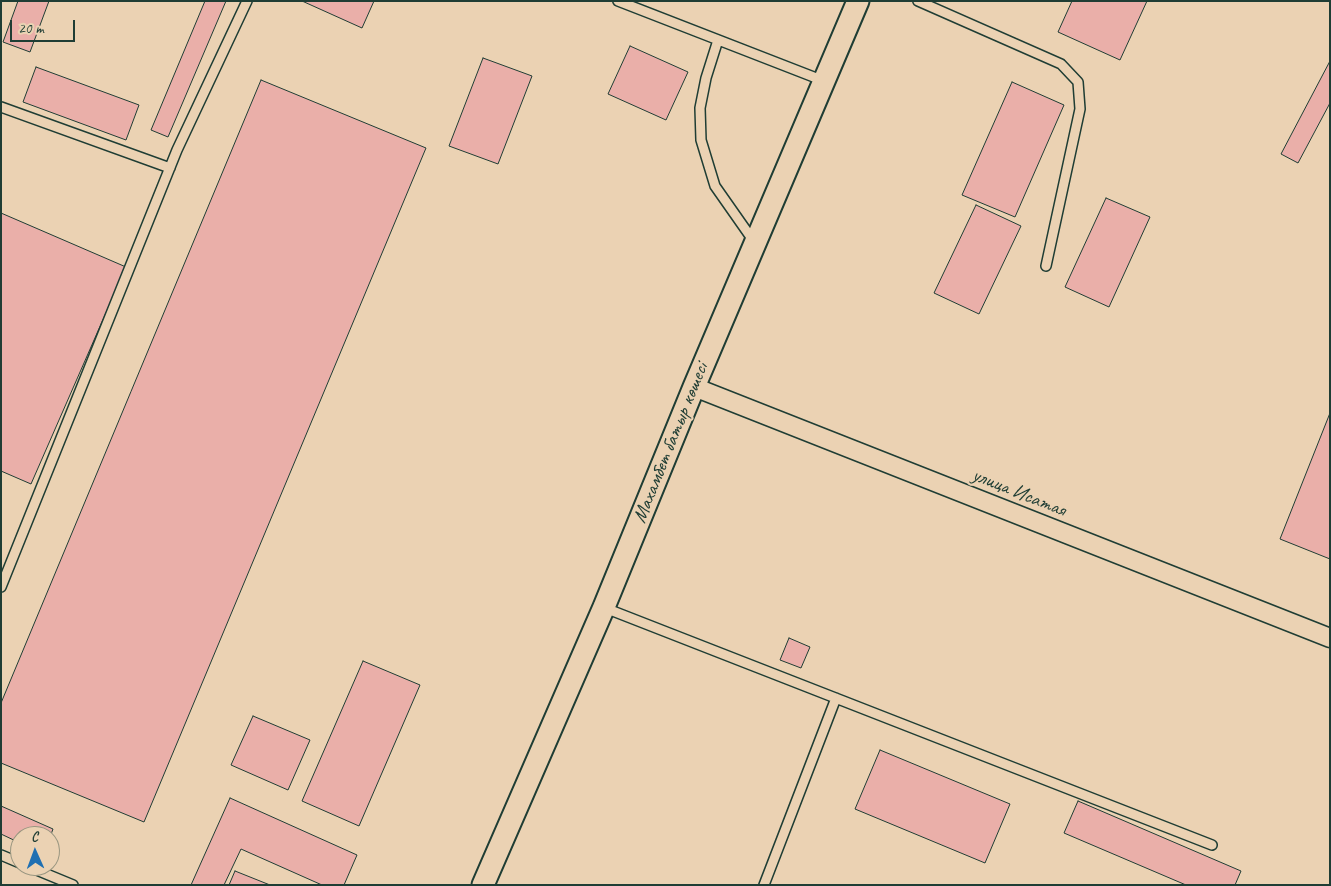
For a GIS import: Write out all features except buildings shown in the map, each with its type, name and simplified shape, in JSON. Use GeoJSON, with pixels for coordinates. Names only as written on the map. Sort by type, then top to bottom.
{"type":"FeatureCollection","features":[{"type":"Feature","properties":{"kind":"street","name":"Махамбет батыр көшесі"},"geometry":{"type":"LineString","coordinates":[[482,885],[604,608],[694,387],[858,1]]}},
{"type":"Feature","properties":{"kind":"street","name":"улица Исатая"},"geometry":{"type":"LineString","coordinates":[[694,387],[1330,638]]}},
{"type":"Feature","properties":{"kind":"lane"},"geometry":{"type":"LineString","coordinates":[[1,587],[170,168],[247,1]]}},
{"type":"Feature","properties":{"kind":"lane"},"geometry":{"type":"LineString","coordinates":[[618,1],[824,81]]}},
{"type":"Feature","properties":{"kind":"lane"},"geometry":{"type":"LineString","coordinates":[[918,1],[1060,64],[1078,82],[1080,109],[1046,266]]}},
{"type":"Feature","properties":{"kind":"lane"},"geometry":{"type":"LineString","coordinates":[[718,40],[706,78],[700,108],[701,140],[715,186],[755,243]]}},
{"type":"Feature","properties":{"kind":"lane"},"geometry":{"type":"LineString","coordinates":[[1,107],[170,168]]}},
{"type":"Feature","properties":{"kind":"lane"},"geometry":{"type":"LineString","coordinates":[[604,608],[1212,845]]}},
{"type":"Feature","properties":{"kind":"lane"},"geometry":{"type":"LineString","coordinates":[[764,885],[836,698]]}},
{"type":"Feature","properties":{"kind":"lane"},"geometry":{"type":"LineString","coordinates":[[51,876],[73,885]]}}]}
